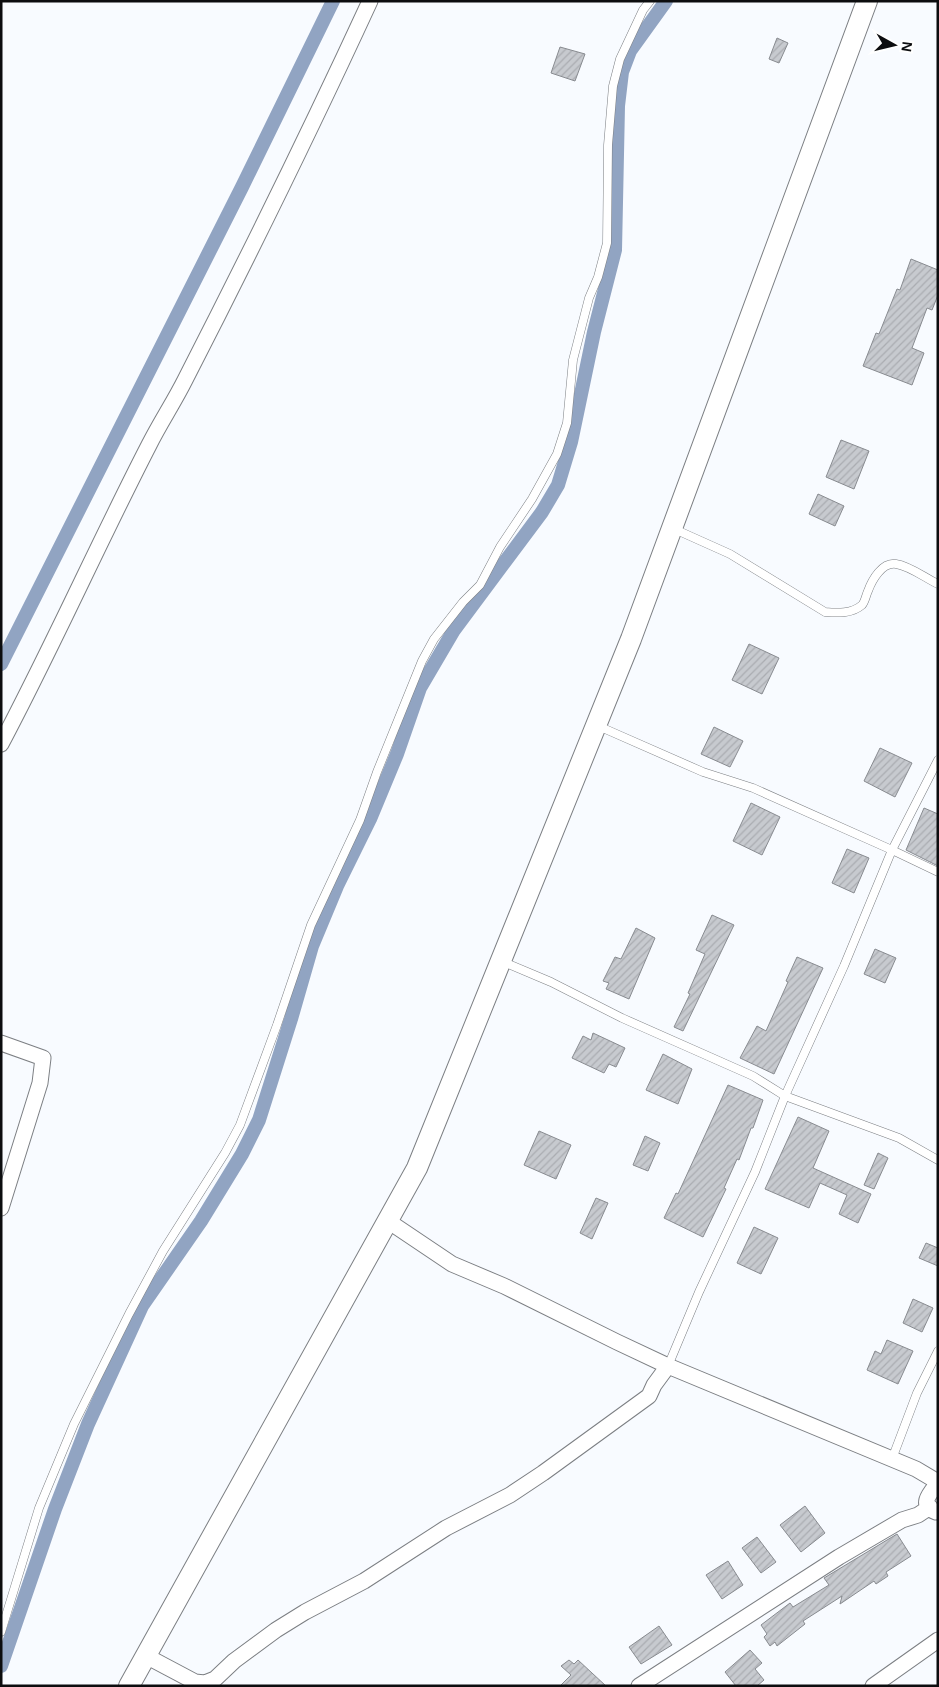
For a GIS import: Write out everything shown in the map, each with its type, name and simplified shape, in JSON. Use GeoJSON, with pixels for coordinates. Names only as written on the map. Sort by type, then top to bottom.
{"type":"FeatureCollection","features":[{"type":"Feature","properties":{"kind":"main road"},"geometry":{"type":"LineString","coordinates":[[129,1686],[417,1168],[631,639],[867,1]]}},
{"type":"Feature","properties":{"kind":"street"},"geometry":{"type":"LineString","coordinates":[[1,744],[30,690],[149,444],[184,382],[264,222],[318,113],[370,1]]}},
{"type":"Feature","properties":{"kind":"street"},"geometry":{"type":"LineString","coordinates":[[1,1043],[42,1058],[40,1083],[1,1208]]}},
{"type":"Feature","properties":{"kind":"street"},"geometry":{"type":"LineString","coordinates":[[388,1222],[452,1264],[504,1286],[668,1366],[916,1469],[938,1483],[926,1502],[934,1510],[902,1520],[839,1557],[639,1686]]}},
{"type":"Feature","properties":{"kind":"street"},"geometry":{"type":"LineString","coordinates":[[146,1656],[195,1682],[205,1683],[215,1679],[252,1648],[304,1612],[364,1581],[422,1542],[510,1495],[543,1473],[649,1396],[654,1385],[668,1366]]}},
{"type":"Feature","properties":{"kind":"street"},"geometry":{"type":"LineString","coordinates":[[873,1686],[938,1640]]}},
{"type":"Feature","properties":{"kind":"lane"},"geometry":{"type":"LineString","coordinates":[[1,1632],[40,1508],[74,1424],[128,1314],[163,1251],[225,1153],[240,1125],[278,1025],[311,925],[360,820],[422,661],[434,639],[463,602],[480,585],[500,547],[532,499],[557,454],[567,424],[573,360],[589,298],[598,277],[607,243],[608,145],[612,86],[620,59],[643,10],[650,1]]}},
{"type":"Feature","properties":{"kind":"lane"},"geometry":{"type":"LineString","coordinates":[[672,528],[730,554],[825,612],[840,614],[863,604],[874,579],[885,566],[894,563],[938,584]]}},
{"type":"Feature","properties":{"kind":"lane"},"geometry":{"type":"LineString","coordinates":[[596,725],[704,772],[753,788],[938,872]]}},
{"type":"Feature","properties":{"kind":"lane"},"geometry":{"type":"LineString","coordinates":[[668,1366],[698,1292],[755,1172],[785,1096],[844,966],[892,850],[938,760]]}},
{"type":"Feature","properties":{"kind":"lane"},"geometry":{"type":"LineString","coordinates":[[501,960],[551,982],[622,1018],[753,1076],[785,1096],[899,1138],[938,1160]]}},
{"type":"Feature","properties":{"kind":"lane"},"geometry":{"type":"LineString","coordinates":[[892,1459],[917,1393],[938,1350]]}},
{"type":"Feature","properties":{"kind":"building"},"geometry":{"type":"Polygon","coordinates":[[[777,38],[788,43],[779,63],[769,59],[777,38]]]}},
{"type":"Feature","properties":{"kind":"building"},"geometry":{"type":"Polygon","coordinates":[[[560,47],[585,54],[575,81],[551,73],[560,47]]]}},
{"type":"Feature","properties":{"kind":"building"},"geometry":{"type":"Polygon","coordinates":[[[911,259],[938,270],[938,295],[932,310],[927,308],[912,348],[924,353],[912,385],[863,366],[876,333],[879,334],[897,289],[900,290],[911,259]]]}},
{"type":"Feature","properties":{"kind":"building"},"geometry":{"type":"Polygon","coordinates":[[[841,440],[869,451],[854,489],[826,477],[841,440]]]}},
{"type":"Feature","properties":{"kind":"building"},"geometry":{"type":"Polygon","coordinates":[[[818,494],[844,506],[835,526],[809,514],[818,494]]]}},
{"type":"Feature","properties":{"kind":"building"},"geometry":{"type":"Polygon","coordinates":[[[749,644],[779,658],[762,694],[732,680],[749,644]]]}},
{"type":"Feature","properties":{"kind":"building"},"geometry":{"type":"Polygon","coordinates":[[[714,727],[743,741],[730,767],[701,754],[714,727]]]}},
{"type":"Feature","properties":{"kind":"building"},"geometry":{"type":"Polygon","coordinates":[[[880,748],[912,763],[895,797],[864,781],[880,748]]]}},
{"type":"Feature","properties":{"kind":"building"},"geometry":{"type":"Polygon","coordinates":[[[751,803],[780,817],[762,855],[733,841],[751,803]]]}},
{"type":"Feature","properties":{"kind":"building"},"geometry":{"type":"Polygon","coordinates":[[[924,808],[938,814],[938,866],[906,850],[924,808]]]}},
{"type":"Feature","properties":{"kind":"building"},"geometry":{"type":"Polygon","coordinates":[[[847,849],[869,858],[854,893],[832,883],[847,849]]]}},
{"type":"Feature","properties":{"kind":"building"},"geometry":{"type":"Polygon","coordinates":[[[712,915],[734,925],[683,1031],[674,1027],[690,994],[688,993],[705,954],[696,950],[712,915]]]}},
{"type":"Feature","properties":{"kind":"building"},"geometry":{"type":"Polygon","coordinates":[[[636,928],[655,938],[629,999],[606,989],[609,983],[603,981],[615,957],[621,959],[636,928]]]}},
{"type":"Feature","properties":{"kind":"building"},"geometry":{"type":"Polygon","coordinates":[[[875,949],[896,958],[885,983],[864,974],[875,949]]]}},
{"type":"Feature","properties":{"kind":"building"},"geometry":{"type":"Polygon","coordinates":[[[797,957],[823,968],[774,1074],[740,1058],[757,1026],[766,1031],[797,957]]]}},
{"type":"Feature","properties":{"kind":"building"},"geometry":{"type":"Polygon","coordinates":[[[593,1033],[625,1048],[616,1067],[609,1064],[604,1073],[572,1058],[583,1036],[591,1040],[593,1033]]]}},
{"type":"Feature","properties":{"kind":"building"},"geometry":{"type":"Polygon","coordinates":[[[663,1054],[692,1069],[678,1104],[646,1090],[663,1054]]]}},
{"type":"Feature","properties":{"kind":"building"},"geometry":{"type":"Polygon","coordinates":[[[728,1085],[763,1100],[739,1160],[737,1159],[724,1188],[726,1189],[703,1237],[664,1218],[676,1193],[678,1194],[728,1085]]]}},
{"type":"Feature","properties":{"kind":"building"},"geometry":{"type":"Polygon","coordinates":[[[798,1117],[829,1131],[813,1168],[871,1194],[858,1223],[839,1214],[847,1195],[820,1183],[809,1208],[765,1189],[798,1117]]]}},
{"type":"Feature","properties":{"kind":"building"},"geometry":{"type":"Polygon","coordinates":[[[539,1131],[571,1145],[556,1179],[524,1165],[539,1131]]]}},
{"type":"Feature","properties":{"kind":"building"},"geometry":{"type":"Polygon","coordinates":[[[645,1136],[660,1143],[648,1171],[633,1165],[645,1136]]]}},
{"type":"Feature","properties":{"kind":"building"},"geometry":{"type":"Polygon","coordinates":[[[878,1153],[888,1158],[874,1189],[864,1185],[878,1153]]]}},
{"type":"Feature","properties":{"kind":"building"},"geometry":{"type":"Polygon","coordinates":[[[596,1198],[608,1203],[592,1239],[580,1233],[596,1198]]]}},
{"type":"Feature","properties":{"kind":"building"},"geometry":{"type":"Polygon","coordinates":[[[754,1227],[778,1238],[761,1274],[737,1263],[754,1227]]]}},
{"type":"Feature","properties":{"kind":"building"},"geometry":{"type":"Polygon","coordinates":[[[926,1243],[938,1248],[938,1266],[919,1258],[926,1243]]]}},
{"type":"Feature","properties":{"kind":"building"},"geometry":{"type":"Polygon","coordinates":[[[913,1299],[933,1308],[922,1332],[903,1323],[913,1299]]]}},
{"type":"Feature","properties":{"kind":"building"},"geometry":{"type":"Polygon","coordinates":[[[887,1340],[913,1351],[898,1384],[867,1370],[875,1351],[881,1354],[887,1340]]]}},
{"type":"Feature","properties":{"kind":"building"},"geometry":{"type":"Polygon","coordinates":[[[805,1506],[825,1533],[801,1552],[780,1525],[805,1506]]]}},
{"type":"Feature","properties":{"kind":"building"},"geometry":{"type":"Polygon","coordinates":[[[897,1534],[911,1556],[886,1572],[888,1576],[876,1584],[874,1581],[840,1604],[842,1596],[803,1621],[805,1624],[777,1646],[775,1642],[770,1646],[764,1637],[767,1634],[761,1625],[790,1603],[793,1607],[829,1585],[824,1578],[897,1534]]]}},
{"type":"Feature","properties":{"kind":"building"},"geometry":{"type":"Polygon","coordinates":[[[757,1537],[776,1562],[761,1573],[742,1548],[757,1537]]]}},
{"type":"Feature","properties":{"kind":"building"},"geometry":{"type":"Polygon","coordinates":[[[728,1561],[743,1585],[722,1599],[706,1575],[728,1561]]]}},
{"type":"Feature","properties":{"kind":"building"},"geometry":{"type":"Polygon","coordinates":[[[659,1626],[672,1645],[641,1664],[629,1647],[659,1626]]]}},
{"type":"Feature","properties":{"kind":"building"},"geometry":{"type":"Polygon","coordinates":[[[750,1650],[762,1663],[755,1669],[764,1680],[757,1686],[736,1686],[725,1672],[750,1650]]]}},
{"type":"Feature","properties":{"kind":"building"},"geometry":{"type":"Polygon","coordinates":[[[569,1660],[574,1664],[578,1660],[606,1686],[560,1686],[571,1675],[561,1666],[569,1660]]]}},
{"type":"Feature","properties":{"kind":"waterway"},"geometry":{"type":"LineString","coordinates":[[1,664],[242,187],[333,1]]}},
{"type":"Feature","properties":{"kind":"waterway"},"geometry":{"type":"LineString","coordinates":[[1,1666],[55,1509],[88,1424],[142,1306],[201,1221],[242,1154],[259,1120],[312,946],[337,886],[370,819],[397,754],[420,688],[454,630],[542,512],[558,485],[571,442],[594,332],[615,250],[618,106],[622,72],[630,51],[666,1]]}}]}
